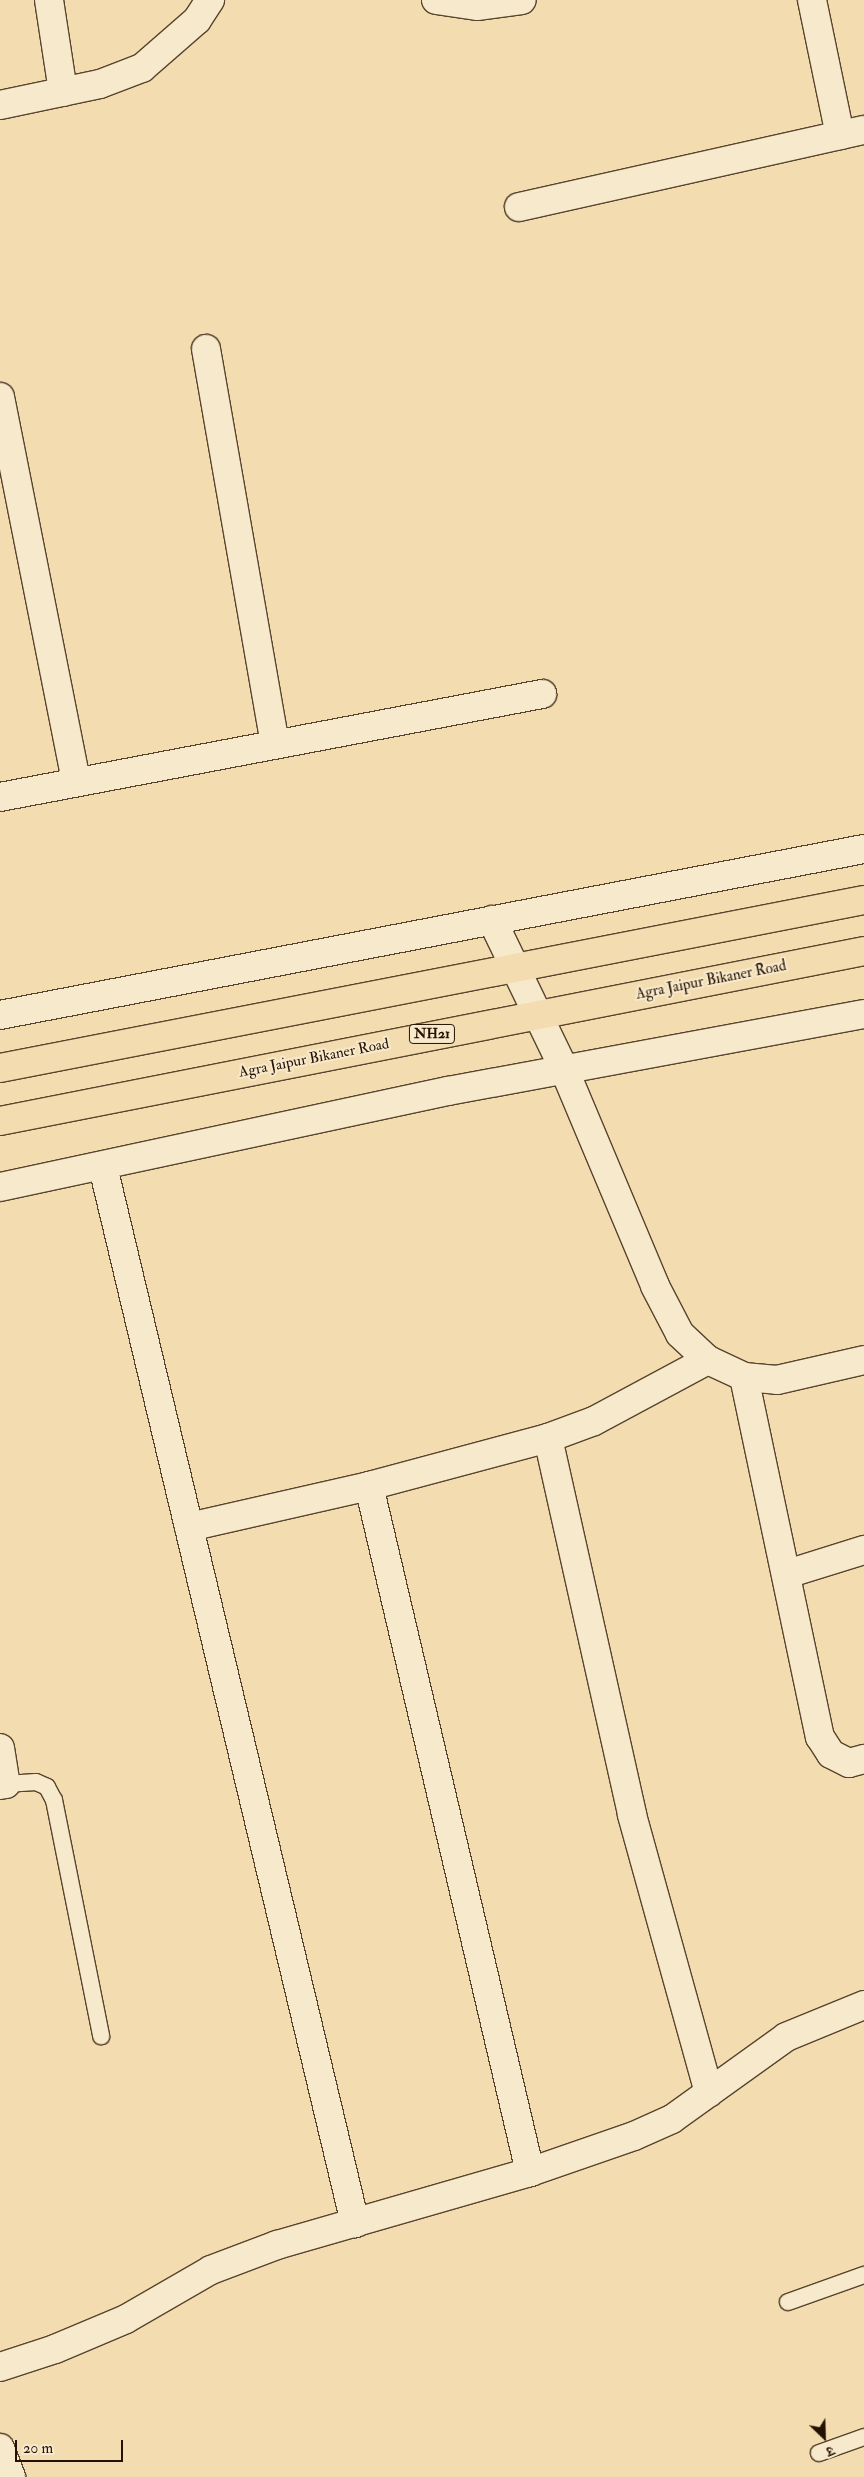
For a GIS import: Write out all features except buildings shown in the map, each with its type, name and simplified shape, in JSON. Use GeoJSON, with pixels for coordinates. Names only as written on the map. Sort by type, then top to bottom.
{"type":"FeatureCollection","features":[{"type":"Feature","properties":{"kind":"highway"},"geometry":{"type":"LineString","coordinates":[[0,1068],[864,900]]}},
{"type":"Feature","properties":{"kind":"highway","name":"Agra Jaipur Bikaner Road"},"geometry":{"type":"LineString","coordinates":[[0,1121],[538,1013],[864,951]]}},
{"type":"Feature","properties":{"kind":"street"},"geometry":{"type":"LineString","coordinates":[[49,0],[63,92]]}},
{"type":"Feature","properties":{"kind":"street"},"geometry":{"type":"LineString","coordinates":[[436,0],[476,6],[522,0]]}},
{"type":"Feature","properties":{"kind":"street"},"geometry":{"type":"LineString","coordinates":[[519,207],[852,133],[812,0]]}},
{"type":"Feature","properties":{"kind":"street"},"geometry":{"type":"LineString","coordinates":[[0,105],[100,84],[142,68],[203,10]]}},
{"type":"Feature","properties":{"kind":"street"},"geometry":{"type":"LineString","coordinates":[[206,349],[275,744]]}},
{"type":"Feature","properties":{"kind":"street"},"geometry":{"type":"LineString","coordinates":[[0,397],[76,782]]}},
{"type":"Feature","properties":{"kind":"street"},"geometry":{"type":"LineString","coordinates":[[0,797],[542,694]]}},
{"type":"Feature","properties":{"kind":"street"},"geometry":{"type":"LineString","coordinates":[[0,1015],[864,849]]}},
{"type":"Feature","properties":{"kind":"street"},"geometry":{"type":"LineString","coordinates":[[492,920],[564,1069],[655,1286],[680,1334],[708,1360],[744,1377],[777,1380],[864,1360]]}},
{"type":"Feature","properties":{"kind":"street"},"geometry":{"type":"LineString","coordinates":[[0,1187],[103,1167],[448,1091],[864,1014]]}},
{"type":"Feature","properties":{"kind":"street"},"geometry":{"type":"LineString","coordinates":[[103,1167],[355,2223]]}},
{"type":"Feature","properties":{"kind":"street"},"geometry":{"type":"LineString","coordinates":[[189,1526],[369,1486],[548,1438],[594,1421],[708,1360]]}},
{"type":"Feature","properties":{"kind":"street"},"geometry":{"type":"LineString","coordinates":[[744,1377],[820,1737],[831,1754],[849,1762],[864,1758]]}},
{"type":"Feature","properties":{"kind":"street"},"geometry":{"type":"LineString","coordinates":[[548,1438],[632,1815],[709,2092]]}},
{"type":"Feature","properties":{"kind":"street"},"geometry":{"type":"LineString","coordinates":[[369,1486],[530,2172]]}},
{"type":"Feature","properties":{"kind":"street"},"geometry":{"type":"LineString","coordinates":[[787,1574],[864,1550]]}},
{"type":"Feature","properties":{"kind":"street"},"geometry":{"type":"LineString","coordinates":[[0,1748],[3,1784]]}},
{"type":"Feature","properties":{"kind":"street"},"geometry":{"type":"LineString","coordinates":[[0,2367],[55,2349],[126,2319],[211,2270],[276,2245],[530,2172],[634,2136],[672,2119],[786,2037],[864,2006]]}},
{"type":"Feature","properties":{"kind":"street"},"geometry":{"type":"LineString","coordinates":[[0,2448],[11,2477]]}},
{"type":"Feature","properties":{"kind":"lane"},"geometry":{"type":"LineString","coordinates":[[3,1784],[36,1782],[47,1787],[54,1800],[101,2036]]}},
{"type":"Feature","properties":{"kind":"lane"},"geometry":{"type":"LineString","coordinates":[[788,2302],[864,2275]]}},
{"type":"Feature","properties":{"kind":"lane"},"geometry":{"type":"LineString","coordinates":[[819,2453],[864,2437]]}}]}
